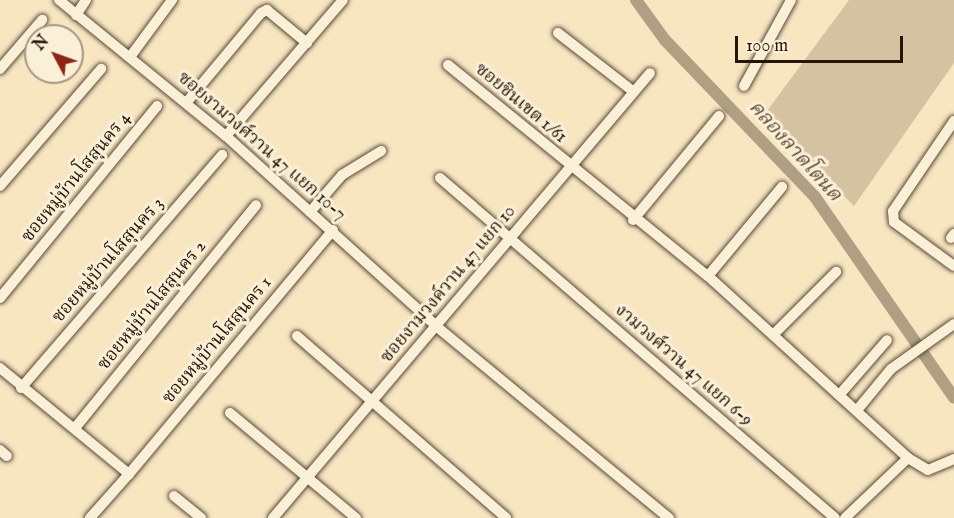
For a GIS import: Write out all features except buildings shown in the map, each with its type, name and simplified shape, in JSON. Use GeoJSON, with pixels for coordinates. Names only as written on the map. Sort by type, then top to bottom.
{"type":"FeatureCollection","features":[{"type":"Feature","properties":{"kind":"street","name":"ซอยงามวงศ์วาน 47 แยก 10-7"},"geometry":{"type":"LineString","coordinates":[[59,0],[226,136],[333,230],[436,326],[669,518]]}},
{"type":"Feature","properties":{"kind":"street"},"geometry":{"type":"LineString","coordinates":[[76,15],[86,0]]}},
{"type":"Feature","properties":{"kind":"street"},"geometry":{"type":"LineString","coordinates":[[130,57],[172,0]]}},
{"type":"Feature","properties":{"kind":"street"},"geometry":{"type":"LineString","coordinates":[[226,136],[343,0]]}},
{"type":"Feature","properties":{"kind":"street"},"geometry":{"type":"LineString","coordinates":[[744,86],[791,0]]}},
{"type":"Feature","properties":{"kind":"street"},"geometry":{"type":"LineString","coordinates":[[186,103],[261,13],[267,10],[307,43]]}},
{"type":"Feature","properties":{"kind":"street"},"geometry":{"type":"LineString","coordinates":[[0,69],[42,20]]}},
{"type":"Feature","properties":{"kind":"street"},"geometry":{"type":"LineString","coordinates":[[558,33],[634,92]]}},
{"type":"Feature","properties":{"kind":"street","name":"ซอยชินเขต 1/61"},"geometry":{"type":"LineString","coordinates":[[448,65],[633,220],[708,276],[841,393],[908,458]]}},
{"type":"Feature","properties":{"kind":"street"},"geometry":{"type":"LineString","coordinates":[[0,186],[100,69]]}},
{"type":"Feature","properties":{"kind":"street","name":"ซอยงามวงค์วาน 47 แยก 10"},"geometry":{"type":"LineString","coordinates":[[273,518],[650,73]]}},
{"type":"Feature","properties":{"kind":"street","name":"ซอยหมู่บ้านโสสุนคร 4"},"geometry":{"type":"LineString","coordinates":[[0,298],[157,106]]}},
{"type":"Feature","properties":{"kind":"street"},"geometry":{"type":"LineString","coordinates":[[633,220],[719,116]]}},
{"type":"Feature","properties":{"kind":"street"},"geometry":{"type":"LineString","coordinates":[[954,121],[893,211],[894,222],[954,266]]}},
{"type":"Feature","properties":{"kind":"street"},"geometry":{"type":"LineString","coordinates":[[310,212],[342,175],[381,151]]}},
{"type":"Feature","properties":{"kind":"street","name":"ซอยหมู่บ้านโสสุนคร 3"},"geometry":{"type":"LineString","coordinates":[[21,388],[222,155]]}},
{"type":"Feature","properties":{"kind":"street","name":"งามวงศ์วาน 47 แยก 6-9"},"geometry":{"type":"LineString","coordinates":[[440,178],[835,518]]}},
{"type":"Feature","properties":{"kind":"street"},"geometry":{"type":"LineString","coordinates":[[708,276],[782,187]]}},
{"type":"Feature","properties":{"kind":"street","name":"ซอยหมู่บ้านโสสุนคร 2"},"geometry":{"type":"LineString","coordinates":[[75,428],[256,205]]}},
{"type":"Feature","properties":{"kind":"street","name":"ซอยหมู่บ้านโสสุนคร 1"},"geometry":{"type":"LineString","coordinates":[[90,518],[333,230]]}},
{"type":"Feature","properties":{"kind":"street"},"geometry":{"type":"LineString","coordinates":[[774,334],[836,272]]}},
{"type":"Feature","properties":{"kind":"street"},"geometry":{"type":"LineString","coordinates":[[858,409],[891,369],[954,324]]}},
{"type":"Feature","properties":{"kind":"street"},"geometry":{"type":"LineString","coordinates":[[297,336],[371,403],[506,518]]}},
{"type":"Feature","properties":{"kind":"street"},"geometry":{"type":"LineString","coordinates":[[841,393],[887,339]]}},
{"type":"Feature","properties":{"kind":"street"},"geometry":{"type":"LineString","coordinates":[[0,368],[21,388],[75,428],[129,474]]}},
{"type":"Feature","properties":{"kind":"street"},"geometry":{"type":"LineString","coordinates":[[230,413],[356,518]]}},
{"type":"Feature","properties":{"kind":"street"},"geometry":{"type":"LineString","coordinates":[[844,518],[908,458],[928,470],[954,459]]}},
{"type":"Feature","properties":{"kind":"street"},"geometry":{"type":"LineString","coordinates":[[174,496],[201,518]]}},
{"type":"Feature","properties":{"kind":"shaded area"},"geometry":{"type":"Polygon","coordinates":[[[849,0],[954,0],[954,63],[854,206],[764,115],[849,0]]]}},
{"type":"Feature","properties":{"kind":"waterway","name":"คลองลาดโตนด"},"geometry":{"type":"LineString","coordinates":[[636,0],[665,40],[815,197],[954,398]]}}]}
